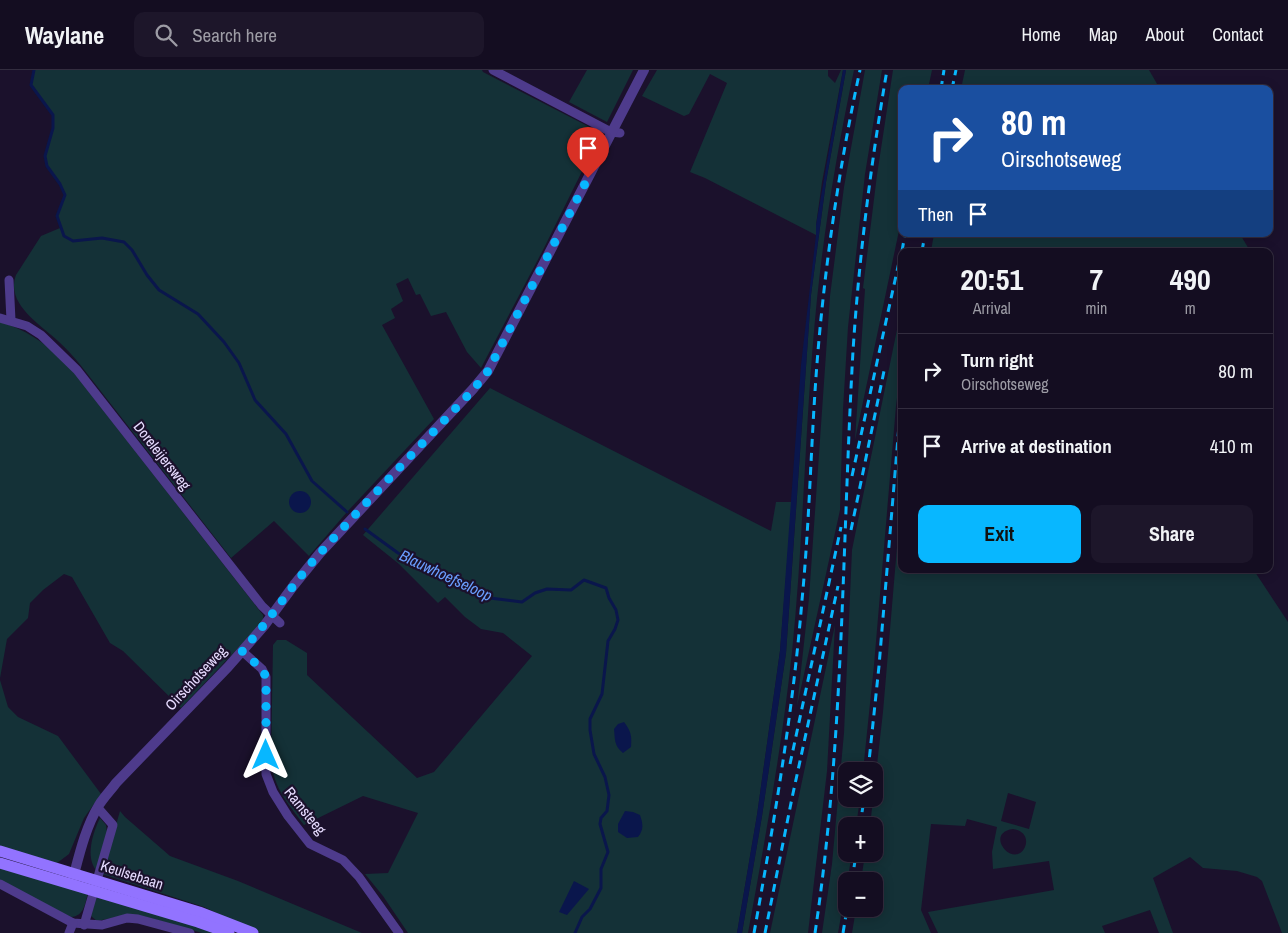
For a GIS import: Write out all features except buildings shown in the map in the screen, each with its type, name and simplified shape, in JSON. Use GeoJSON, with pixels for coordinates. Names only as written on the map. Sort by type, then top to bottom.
{"type":"FeatureCollection","features":[{"type":"Feature","properties":{"kind":"main road","name":"Keulsebaan"},"geometry":{"type":"LineString","coordinates":[[0,851],[72,879]]}},
{"type":"Feature","properties":{"kind":"main road","name":"Keulsebaan"},"geometry":{"type":"LineString","coordinates":[[0,863],[72,879],[206,915],[253,933]]}},
{"type":"Feature","properties":{"kind":"main road","name":"Keulsebaan"},"geometry":{"type":"LineString","coordinates":[[95,885],[229,933]]}},
{"type":"Feature","properties":{"kind":"street"},"geometry":{"type":"LineString","coordinates":[[493,70],[616,132]]}},
{"type":"Feature","properties":{"kind":"street","name":"Oirschotseweg"},"geometry":{"type":"LineString","coordinates":[[72,879],[87,831],[98,808],[116,784],[242,651],[276,619],[320,553],[473,390],[488,371],[616,132],[644,70]]}},
{"type":"Feature","properties":{"kind":"street"},"geometry":{"type":"LineString","coordinates":[[9,280],[10,320]]}},
{"type":"Feature","properties":{"kind":"street","name":"Doreleijersweg"},"geometry":{"type":"LineString","coordinates":[[0,318],[27,326],[41,336],[77,370],[276,619]]}},
{"type":"Feature","properties":{"kind":"street","name":"Ramsteeg"},"geometry":{"type":"LineString","coordinates":[[242,651],[262,669],[266,677],[266,774],[273,792],[288,816],[310,844],[343,860],[359,877],[399,933]]}},
{"type":"Feature","properties":{"kind":"street"},"geometry":{"type":"LineString","coordinates":[[84,925],[113,825],[98,808]]}},
{"type":"Feature","properties":{"kind":"street"},"geometry":{"type":"LineString","coordinates":[[0,884],[73,923],[102,925],[127,918],[153,922],[190,933]]}},
{"type":"Feature","properties":{"kind":"street"},"geometry":{"type":"LineString","coordinates":[[69,933],[73,923]]}},
{"type":"Feature","properties":{"kind":"green space"},"geometry":{"type":"Polygon","coordinates":[[[34,70],[482,70],[601,133],[544,248],[481,368],[467,352],[446,312],[431,316],[420,294],[416,295],[408,278],[396,284],[403,301],[391,309],[395,318],[382,325],[434,419],[347,512],[309,556],[274,521],[231,558],[71,354],[26,313],[16,295],[14,286],[16,275],[41,236],[60,228],[57,216],[65,195],[48,167],[45,156],[53,128],[53,115],[31,85],[34,70]]]}},
{"type":"Feature","properties":{"kind":"green space"},"geometry":{"type":"Polygon","coordinates":[[[587,70],[633,70],[607,122],[569,102],[587,70]]]}},
{"type":"Feature","properties":{"kind":"green space"},"geometry":{"type":"Polygon","coordinates":[[[657,70],[828,70],[828,76],[835,83],[841,70],[843,70],[822,182],[816,235],[690,172],[727,83],[710,74],[689,114],[684,116],[642,96],[657,70]]]}},
{"type":"Feature","properties":{"kind":"green space"},"geometry":{"type":"Polygon","coordinates":[[[846,70],[854,70],[832,184],[817,299],[796,608],[788,687],[773,793],[748,933],[742,933],[762,816],[786,653],[811,295],[826,182],[846,70]]]}},
{"type":"Feature","properties":{"kind":"green space"},"geometry":{"type":"Polygon","coordinates":[[[865,70],[882,70],[865,174],[848,327],[840,510],[797,706],[809,598],[830,296],[844,187],[865,70]]]}},
{"type":"Feature","properties":{"kind":"green space"},"geometry":{"type":"Polygon","coordinates":[[[893,70],[932,70],[929,85],[898,85],[898,235],[855,440],[865,289],[863,288],[877,175],[893,70]]]}},
{"type":"Feature","properties":{"kind":"green space"},"geometry":{"type":"Polygon","coordinates":[[[965,70],[1149,70],[1158,85],[962,85],[965,70]]]}},
{"type":"Feature","properties":{"kind":"green space"},"geometry":{"type":"Polygon","coordinates":[[[933,237],[1242,237],[1248,248],[932,248],[933,237]]]}},
{"type":"Feature","properties":{"kind":"green space"},"geometry":{"type":"Polygon","coordinates":[[[0,322],[18,328],[34,337],[64,360],[263,615],[263,621],[260,625],[181,708],[123,651],[110,643],[72,577],[64,574],[30,603],[28,618],[7,639],[0,678],[0,322]]]}},
{"type":"Feature","properties":{"kind":"green space"},"geometry":{"type":"Polygon","coordinates":[[[898,325],[898,390],[864,762],[841,762],[852,550],[898,325]]]}},
{"type":"Feature","properties":{"kind":"green space"},"geometry":{"type":"Polygon","coordinates":[[[490,388],[771,531],[776,502],[792,502],[780,651],[757,815],[737,933],[408,933],[383,896],[365,874],[388,873],[418,813],[363,796],[304,825],[278,787],[271,760],[273,645],[277,640],[286,640],[307,653],[307,675],[417,778],[434,772],[532,656],[503,633],[481,629],[465,617],[445,597],[438,603],[399,564],[363,535],[490,388]]]}},
{"type":"Feature","properties":{"kind":"green space"},"geometry":{"type":"Polygon","coordinates":[[[898,535],[898,573],[1256,573],[1288,622],[1288,933],[1282,933],[1262,881],[1257,877],[1237,871],[1203,868],[1190,857],[1153,878],[1173,933],[1159,933],[1150,910],[1102,926],[1105,933],[938,933],[928,912],[1054,890],[1049,861],[993,869],[992,852],[997,827],[967,819],[965,826],[931,824],[921,910],[931,933],[852,933],[855,917],[883,917],[883,872],[862,872],[864,862],[883,862],[883,817],[871,817],[872,807],[883,807],[883,762],[877,762],[898,535]],[[1008,793],[1001,821],[1029,829],[1036,802],[1008,793]],[[1013,829],[1004,832],[1001,837],[1001,843],[1008,852],[1020,853],[1025,847],[1026,840],[1022,832],[1013,829]]]}},
{"type":"Feature","properties":{"kind":"green space"},"geometry":{"type":"Polygon","coordinates":[[[835,625],[827,771],[808,933],[770,933],[835,625]]]}},
{"type":"Feature","properties":{"kind":"green space"},"geometry":{"type":"Polygon","coordinates":[[[0,680],[8,707],[18,717],[58,736],[101,794],[84,818],[69,854],[57,863],[0,846],[0,680]]]}},
{"type":"Feature","properties":{"kind":"green space"},"geometry":{"type":"Polygon","coordinates":[[[838,798],[838,807],[859,807],[857,817],[838,817],[838,862],[851,862],[849,872],[838,872],[838,917],[841,917],[838,933],[822,933],[832,864],[838,798]]]}},
{"type":"Feature","properties":{"kind":"green space"},"geometry":{"type":"Polygon","coordinates":[[[120,811],[170,856],[238,881],[362,933],[260,933],[204,907],[102,874],[120,811]]]}},
{"type":"Feature","properties":{"kind":"green space"},"geometry":{"type":"Polygon","coordinates":[[[100,818],[106,825],[107,832],[96,870],[91,858],[91,844],[100,818]]]}},
{"type":"Feature","properties":{"kind":"green space"},"geometry":{"type":"Polygon","coordinates":[[[0,867],[88,893],[85,905],[79,914],[71,917],[0,883],[0,867]]]}},
{"type":"Feature","properties":{"kind":"green space"},"geometry":{"type":"Polygon","coordinates":[[[94,895],[220,933],[202,933],[131,914],[97,921],[91,916],[94,895]]]}},
{"type":"Feature","properties":{"kind":"shaded area"},"geometry":{"type":"Polygon","coordinates":[[[843,70],[846,70],[826,182],[811,295],[786,653],[762,816],[742,933],[737,933],[757,815],[780,651],[801,365],[816,225],[843,70]]]}},
{"type":"Feature","properties":{"kind":"shaded area"},"geometry":{"type":"Polygon","coordinates":[[[300,491],[308,494],[311,502],[308,510],[300,513],[292,510],[289,502],[292,494],[300,491]]]}},
{"type":"Feature","properties":{"kind":"shaded area"},"geometry":{"type":"Polygon","coordinates":[[[624,722],[630,731],[631,747],[623,753],[616,745],[614,729],[618,724],[624,722]]]}},
{"type":"Feature","properties":{"kind":"shaded area"},"geometry":{"type":"Polygon","coordinates":[[[625,811],[640,815],[642,826],[638,837],[627,838],[618,832],[618,824],[625,811]]]}},
{"type":"Feature","properties":{"kind":"shaded area"},"geometry":{"type":"Polygon","coordinates":[[[574,881],[589,889],[567,915],[559,912],[574,881]]]}},
{"type":"Feature","properties":{"kind":"waterway","name":"Blauwhoefseloop"},"geometry":{"type":"LineString","coordinates":[[34,70],[31,85],[53,115],[53,128],[45,156],[47,166],[60,184],[65,195],[57,216],[64,236],[73,241],[102,238],[124,242],[132,250],[147,275],[159,290],[198,314],[224,342],[239,363],[255,400],[286,434],[312,481],[347,512]]}},
{"type":"Feature","properties":{"kind":"waterway","name":"Blauwhoefseloop"},"geometry":{"type":"LineString","coordinates":[[365,529],[398,553],[436,572],[453,577],[477,593],[490,598],[522,602],[535,593],[547,589],[571,590],[584,580],[606,588],[616,610],[618,620],[608,641],[602,694],[590,719],[590,730],[594,754],[605,777],[609,795],[607,811],[601,818],[600,824],[608,852],[601,869],[601,888],[590,909],[582,917],[575,933]]}},
{"type":"Feature","properties":{"kind":"railway"},"geometry":{"type":"LineString","coordinates":[[754,933],[769,850],[794,684],[805,569],[821,316],[834,210],[860,70]]}},
{"type":"Feature","properties":{"kind":"railway"},"geometry":{"type":"LineString","coordinates":[[815,933],[825,861],[837,715],[853,351],[866,210],[887,70]]}},
{"type":"Feature","properties":{"kind":"railway"},"geometry":{"type":"LineString","coordinates":[[942,85],[944,70]]}},
{"type":"Feature","properties":{"kind":"railway"},"geometry":{"type":"LineString","coordinates":[[953,85],[956,70]]}},
{"type":"Feature","properties":{"kind":"railway"},"geometry":{"type":"LineString","coordinates":[[903,248],[904,237]]}},
{"type":"Feature","properties":{"kind":"railway"},"geometry":{"type":"LineString","coordinates":[[923,248],[924,237]]}},
{"type":"Feature","properties":{"kind":"railway"},"geometry":{"type":"LineString","coordinates":[[852,476],[898,267]]}},
{"type":"Feature","properties":{"kind":"railway"},"geometry":{"type":"LineString","coordinates":[[851,530],[884,371]]}},
{"type":"Feature","properties":{"kind":"railway"},"geometry":{"type":"LineString","coordinates":[[869,762],[898,437]]}},
{"type":"Feature","properties":{"kind":"railway"},"geometry":{"type":"LineString","coordinates":[[790,764],[841,527]]}},
{"type":"Feature","properties":{"kind":"railway"},"geometry":{"type":"LineString","coordinates":[[765,933],[838,586]]}},
{"type":"Feature","properties":{"kind":"railway"},"geometry":{"type":"LineString","coordinates":[[861,817],[863,807]]}},
{"type":"Feature","properties":{"kind":"railway"},"geometry":{"type":"LineString","coordinates":[[853,872],[855,862]]}},
{"type":"Feature","properties":{"kind":"railway"},"geometry":{"type":"LineString","coordinates":[[843,933],[846,917]]}},
{"type":"Feature","properties":{"kind":"route"},"geometry":{"type":"LineString","coordinates":[[266,755],[266,677],[262,669],[242,651],[264,626],[320,553],[473,390],[488,371],[588,178]]}}]}
